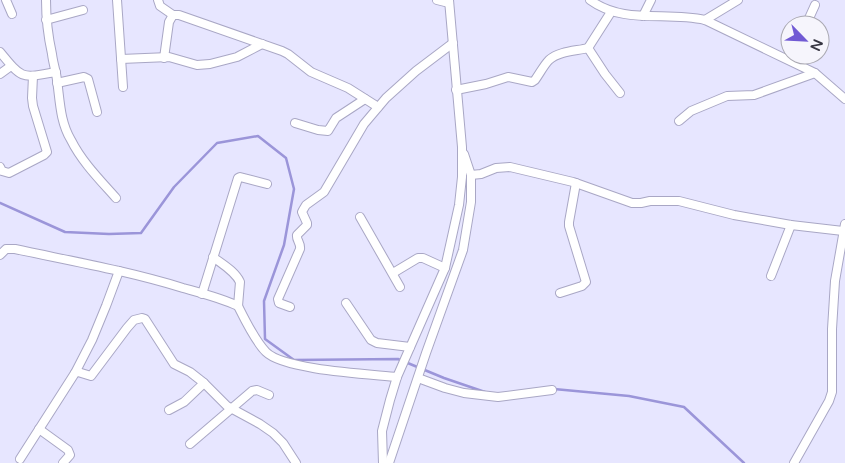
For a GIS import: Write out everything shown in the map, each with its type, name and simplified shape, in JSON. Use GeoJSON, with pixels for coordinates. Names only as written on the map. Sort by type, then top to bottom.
{"type":"FeatureCollection","features":[{"type":"Feature","properties":{"kind":"street"},"geometry":{"type":"LineString","coordinates":[[6,0],[12,14]]}},
{"type":"Feature","properties":{"kind":"street"},"geometry":{"type":"LineString","coordinates":[[46,0],[46,20],[65,128],[70,140],[85,162],[116,198]]}},
{"type":"Feature","properties":{"kind":"street"},"geometry":{"type":"LineString","coordinates":[[116,0],[123,87]]}},
{"type":"Feature","properties":{"kind":"street"},"geometry":{"type":"LineString","coordinates":[[158,0],[160,6],[173,15],[179,15],[288,54],[311,72],[340,84],[378,107]]}},
{"type":"Feature","properties":{"kind":"street"},"geometry":{"type":"LineString","coordinates":[[383,463],[382,431],[397,377],[445,268],[459,205],[462,177],[462,148],[449,2],[437,0]]}},
{"type":"Feature","properties":{"kind":"street"},"geometry":{"type":"LineString","coordinates":[[643,16],[651,0]]}},
{"type":"Feature","properties":{"kind":"street"},"geometry":{"type":"LineString","coordinates":[[705,20],[738,0]]}},
{"type":"Feature","properties":{"kind":"street"},"geometry":{"type":"LineString","coordinates":[[594,2],[611,12],[643,16],[695,17],[780,54]]}},
{"type":"Feature","properties":{"kind":"street"},"geometry":{"type":"LineString","coordinates":[[810,15],[815,5]]}},
{"type":"Feature","properties":{"kind":"street"},"geometry":{"type":"LineString","coordinates":[[46,20],[83,10]]}},
{"type":"Feature","properties":{"kind":"street"},"geometry":{"type":"LineString","coordinates":[[456,90],[508,77],[532,82],[554,56],[588,48],[611,12]]}},
{"type":"Feature","properties":{"kind":"street"},"geometry":{"type":"LineString","coordinates":[[164,58],[169,22],[173,15]]}},
{"type":"Feature","properties":{"kind":"street"},"geometry":{"type":"LineString","coordinates":[[290,307],[280,303],[278,299],[300,249],[297,234],[308,223],[302,212],[306,205],[324,192],[364,124],[386,98],[416,71],[453,43]]}},
{"type":"Feature","properties":{"kind":"street"},"geometry":{"type":"LineString","coordinates":[[121,59],[174,58],[197,65],[210,64],[237,57],[262,44]]}},
{"type":"Feature","properties":{"kind":"street"},"geometry":{"type":"LineString","coordinates":[[588,48],[620,93]]}},
{"type":"Feature","properties":{"kind":"street"},"geometry":{"type":"LineString","coordinates":[[0,52],[20,74],[33,76],[56,72]]}},
{"type":"Feature","properties":{"kind":"street"},"geometry":{"type":"LineString","coordinates":[[800,65],[845,99]]}},
{"type":"Feature","properties":{"kind":"street"},"geometry":{"type":"LineString","coordinates":[[0,74],[11,66]]}},
{"type":"Feature","properties":{"kind":"street"},"geometry":{"type":"LineString","coordinates":[[679,121],[691,111],[727,96],[754,95],[814,74]]}},
{"type":"Feature","properties":{"kind":"street"},"geometry":{"type":"LineString","coordinates":[[0,167],[2,171],[9,173],[47,152],[33,106],[33,76]]}},
{"type":"Feature","properties":{"kind":"street"},"geometry":{"type":"LineString","coordinates":[[57,83],[84,77],[88,79],[97,112]]}},
{"type":"Feature","properties":{"kind":"street"},"geometry":{"type":"LineString","coordinates":[[295,123],[318,130],[328,130],[336,118],[365,99]]}},
{"type":"Feature","properties":{"kind":"street"},"geometry":{"type":"LineString","coordinates":[[388,463],[463,250],[471,202],[471,176],[462,148]]}},
{"type":"Feature","properties":{"kind":"street"},"geometry":{"type":"LineString","coordinates":[[471,176],[505,166],[576,183],[632,202],[685,202],[734,215],[791,225],[844,227],[836,281],[832,329],[832,392],[829,401],[794,463]]}},
{"type":"Feature","properties":{"kind":"street"},"geometry":{"type":"LineString","coordinates":[[202,294],[238,178],[268,184]]}},
{"type":"Feature","properties":{"kind":"street"},"geometry":{"type":"LineString","coordinates":[[560,293],[582,286],[586,282],[569,226],[576,183]]}},
{"type":"Feature","properties":{"kind":"street"},"geometry":{"type":"LineString","coordinates":[[360,217],[400,287]]}},
{"type":"Feature","properties":{"kind":"street"},"geometry":{"type":"LineString","coordinates":[[771,276],[791,225]]}},
{"type":"Feature","properties":{"kind":"street"},"geometry":{"type":"LineString","coordinates":[[0,255],[6,249],[15,249],[119,271],[155,280],[238,306]]}},
{"type":"Feature","properties":{"kind":"street"},"geometry":{"type":"LineString","coordinates":[[213,258],[239,279],[238,306],[260,345],[266,353],[275,359],[288,364],[397,377]]}},
{"type":"Feature","properties":{"kind":"street"},"geometry":{"type":"LineString","coordinates":[[393,273],[418,258],[445,268]]}},
{"type":"Feature","properties":{"kind":"street"},"geometry":{"type":"LineString","coordinates":[[20,459],[75,373],[92,340],[119,271]]}},
{"type":"Feature","properties":{"kind":"street"},"geometry":{"type":"LineString","coordinates":[[346,303],[371,340],[409,351]]}},
{"type":"Feature","properties":{"kind":"street"},"geometry":{"type":"LineString","coordinates":[[75,373],[78,372],[92,376],[126,328],[134,320],[145,319],[174,364],[204,382],[225,405],[273,433],[283,443],[296,463]]}},
{"type":"Feature","properties":{"kind":"street"},"geometry":{"type":"LineString","coordinates":[[419,376],[445,388],[464,393],[498,397],[552,390]]}},
{"type":"Feature","properties":{"kind":"street"},"geometry":{"type":"LineString","coordinates":[[169,410],[184,402],[204,382]]}},
{"type":"Feature","properties":{"kind":"street"},"geometry":{"type":"LineString","coordinates":[[190,444],[254,390],[260,390],[269,395]]}},
{"type":"Feature","properties":{"kind":"street"},"geometry":{"type":"LineString","coordinates":[[39,429],[68,450],[70,455],[63,463]]}},
{"type":"Feature","properties":{"kind":"waterway"},"geometry":{"type":"LineString","coordinates":[[0,203],[65,232],[141,233],[174,187],[217,143],[258,136],[286,158],[294,189],[284,245],[264,301],[265,339],[294,360],[398,359],[485,392]]}},
{"type":"Feature","properties":{"kind":"waterway"},"geometry":{"type":"LineString","coordinates":[[554,389],[629,396],[684,407],[744,463]]}}]}
